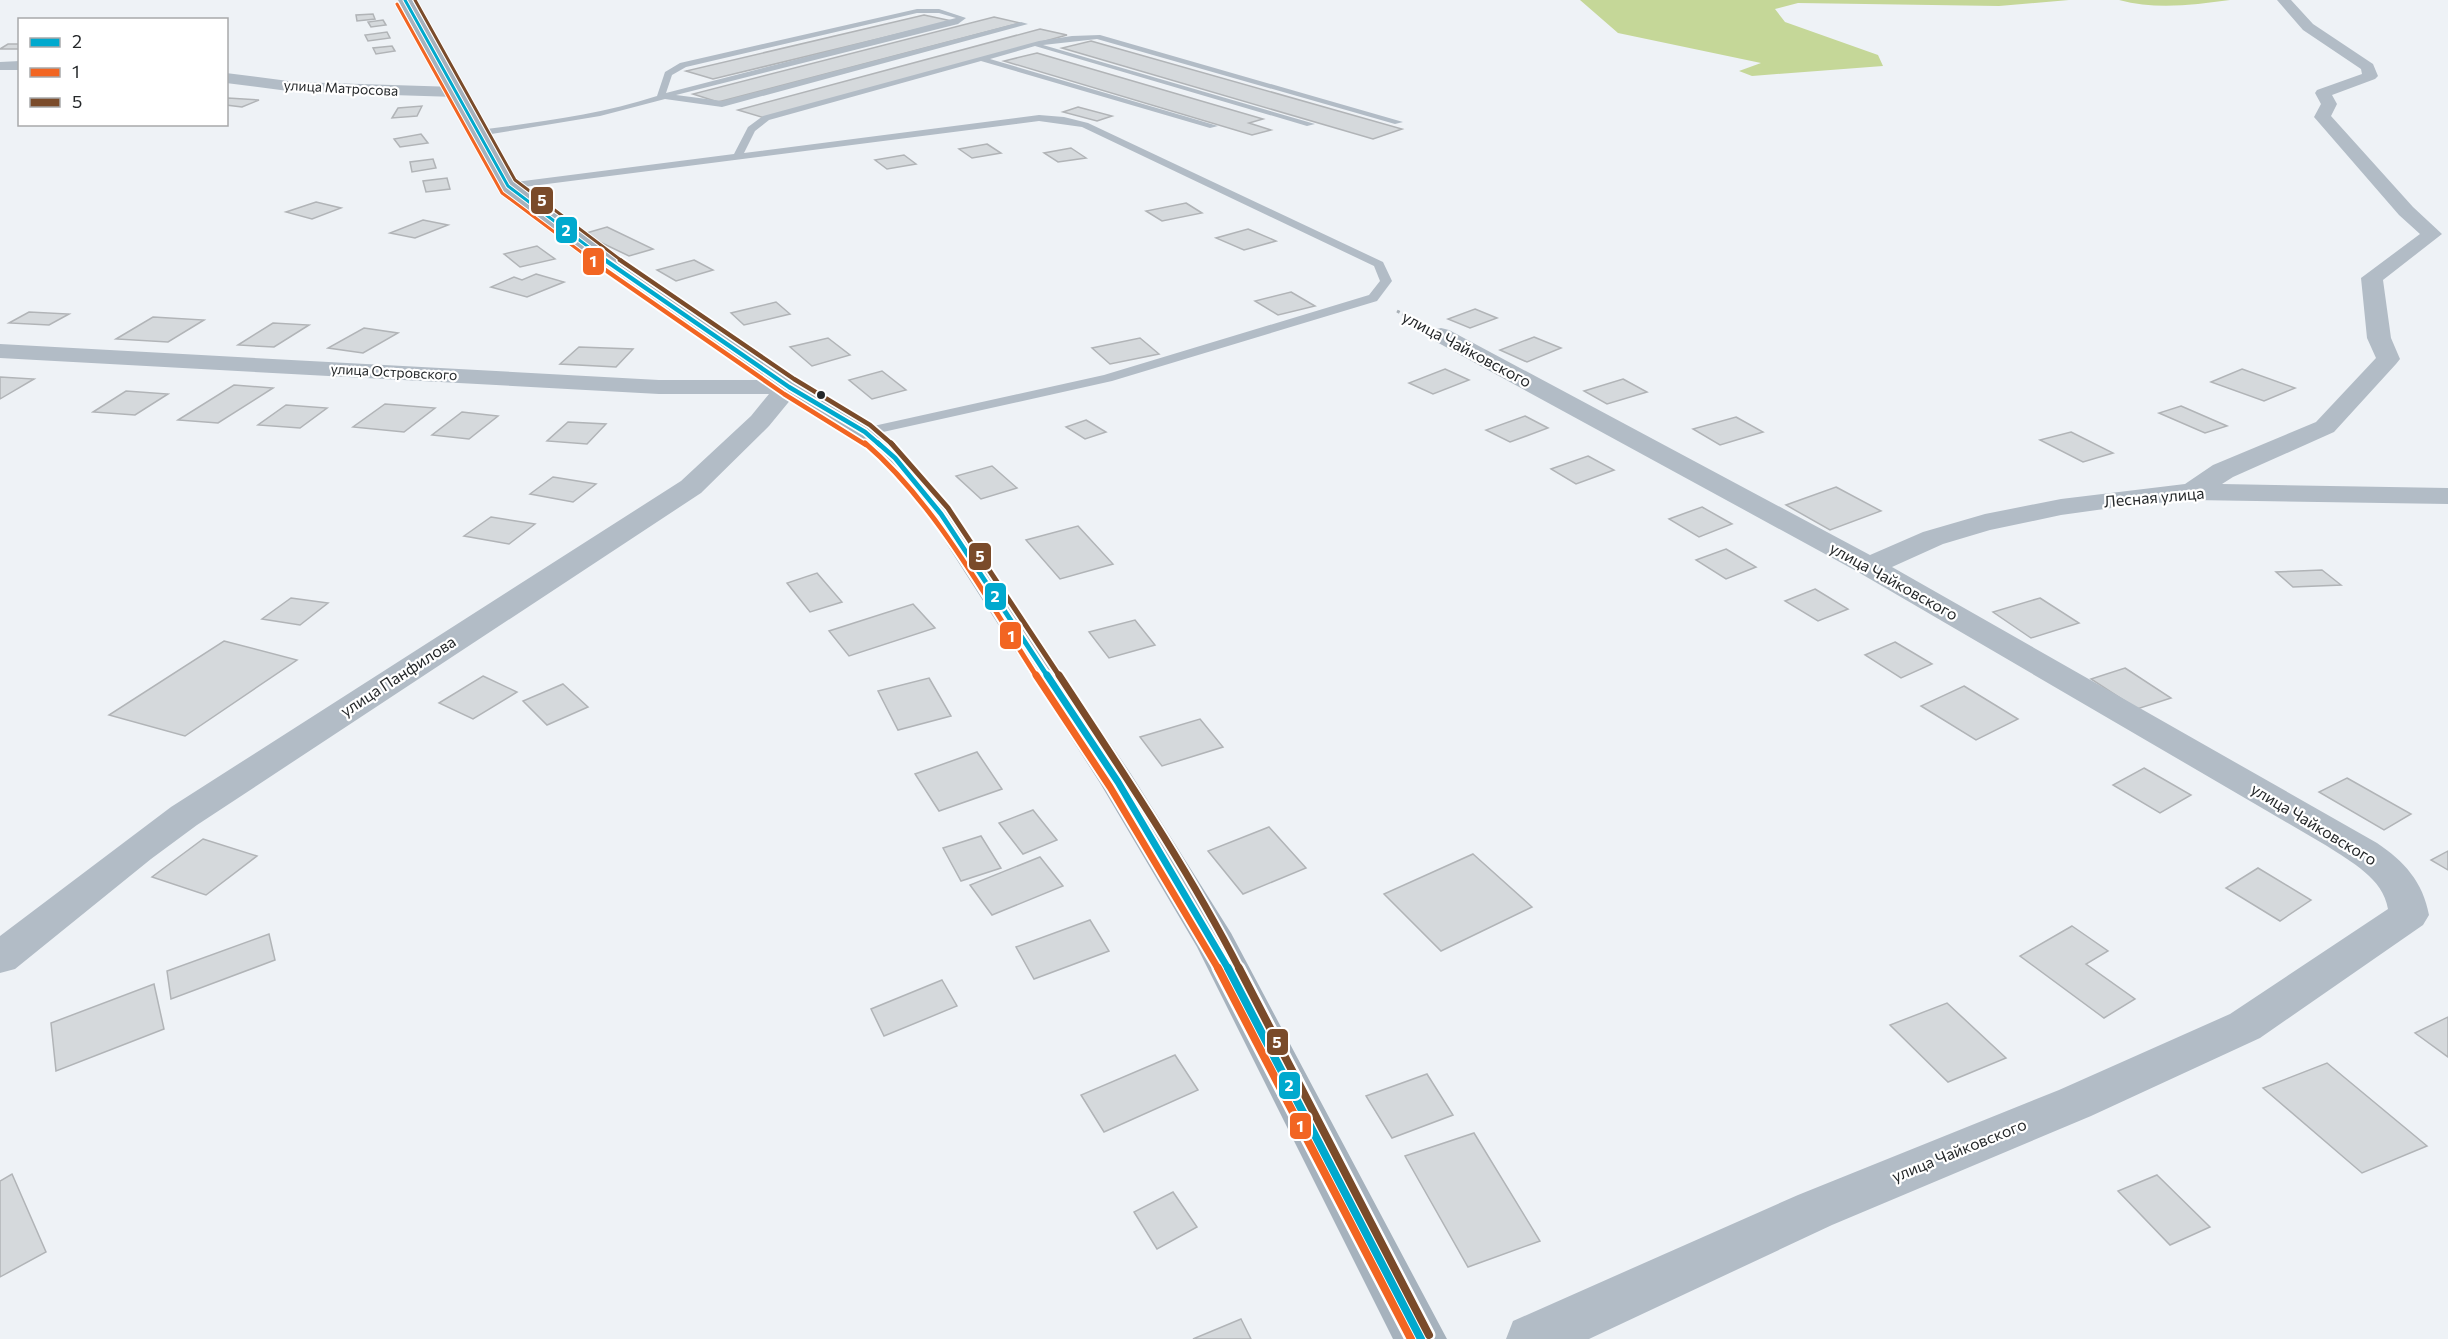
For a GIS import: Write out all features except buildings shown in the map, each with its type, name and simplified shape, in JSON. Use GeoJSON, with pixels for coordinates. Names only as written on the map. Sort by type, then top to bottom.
{"type":"FeatureCollection","features":[{"type":"Feature","properties":{"kind":"street"},"geometry":{"type":"LineString","coordinates":[[405,0],[508,186],[622,272],[789,387],[865,432],[895,458],[941,514],[1118,782],[1216,944],[1421,1339]]}},
{"type":"Feature","properties":{"kind":"street"},"geometry":{"type":"LineString","coordinates":[[2192,492],[2223,471],[2325,427],[2388,359],[2379,338],[2372,278],[2432,234],[2406,212],[2322,117],[2329,104],[2323,93],[2370,75],[2368,67],[2308,27],[2284,0]]}},
{"type":"Feature","properties":{"kind":"street"},"geometry":{"type":"LineString","coordinates":[[0,66],[18,65]]}},
{"type":"Feature","properties":{"kind":"street","name":"улица Матросова"},"geometry":{"type":"LineString","coordinates":[[228,78],[296,87],[456,92]]}},
{"type":"Feature","properties":{"kind":"street","name":"улица Чайковского"},"geometry":{"type":"LineString","coordinates":[[1441,335],[1869,566],[2340,837],[2386,868],[2401,886],[2408,902],[2409,915],[2245,1026],[2074,1103],[1815,1210],[1532,1339]]}},
{"type":"Feature","properties":{"kind":"street","name":"улица Островского"},"geometry":{"type":"LineString","coordinates":[[0,351],[659,387],[789,387]]}},
{"type":"Feature","properties":{"kind":"street","name":"улица Панфилова"},"geometry":{"type":"LineString","coordinates":[[0,958],[184,816],[691,487],[753,428],[789,387]]}},
{"type":"Feature","properties":{"kind":"street","name":"Лесная улица"},"geometry":{"type":"LineString","coordinates":[[1869,566],[1933,538],[1985,523],[2133,496],[2192,492],[2448,496]]}},
{"type":"Feature","properties":{"kind":"lane"},"geometry":{"type":"LineString","coordinates":[[479,133],[587,117],[955,22],[963,18],[939,11],[916,10],[683,65],[668,74],[662,96]]}},
{"type":"Feature","properties":{"kind":"lane"},"geometry":{"type":"LineString","coordinates":[[662,96],[722,104],[1024,24]]}},
{"type":"Feature","properties":{"kind":"lane"},"geometry":{"type":"LineString","coordinates":[[738,156],[749,131],[756,122],[766,118],[1035,44],[1072,38],[1097,37],[1398,122]]}},
{"type":"Feature","properties":{"kind":"lane"},"geometry":{"type":"LineString","coordinates":[[1035,44],[1310,124]]}},
{"type":"Feature","properties":{"kind":"lane"},"geometry":{"type":"LineString","coordinates":[[981,59],[1213,126]]}},
{"type":"Feature","properties":{"kind":"lane"},"geometry":{"type":"LineString","coordinates":[[508,186],[1039,118],[1075,122],[1379,264],[1386,281],[1372,298],[1107,378],[865,432]]}},
{"type":"Feature","properties":{"kind":"path","name":"улица Чайковского"},"geometry":{"type":"LineString","coordinates":[[1372,298],[1441,335]]}},
{"type":"Feature","properties":{"kind":"shaded area"},"geometry":{"type":"Polygon","coordinates":[[[1580,0],[2069,0],[1999,6],[1798,3],[1775,9],[1785,22],[1878,55],[1883,66],[1752,76],[1739,71],[1761,63],[1618,33],[1580,0]]]}},
{"type":"Feature","properties":{"kind":"shaded area"},"geometry":{"type":"Polygon","coordinates":[[[2119,0],[2230,0],[2161,6],[2119,0]]]}},
{"type":"Feature","properties":{"kind":"transit line","name":"2"},"geometry":{"type":"LineString","coordinates":[[405,0],[508,186],[622,272],[789,387],[865,432],[895,458],[941,514],[1118,782],[1216,944],[1421,1339]]}},
{"type":"Feature","properties":{"kind":"transit line","name":"5"},"geometry":{"type":"LineString","coordinates":[[415,0],[515,180],[627,265],[794,379],[870,425],[901,452],[948,508],[1126,777],[1224,939],[1429,1335]]}},
{"type":"Feature","properties":{"kind":"transit line","name":"1"},"geometry":{"type":"LineString","coordinates":[[397,4],[502,193],[617,279],[784,394],[860,439],[889,464],[934,519],[1110,787],[1208,948],[1411,1339]]}}]}
